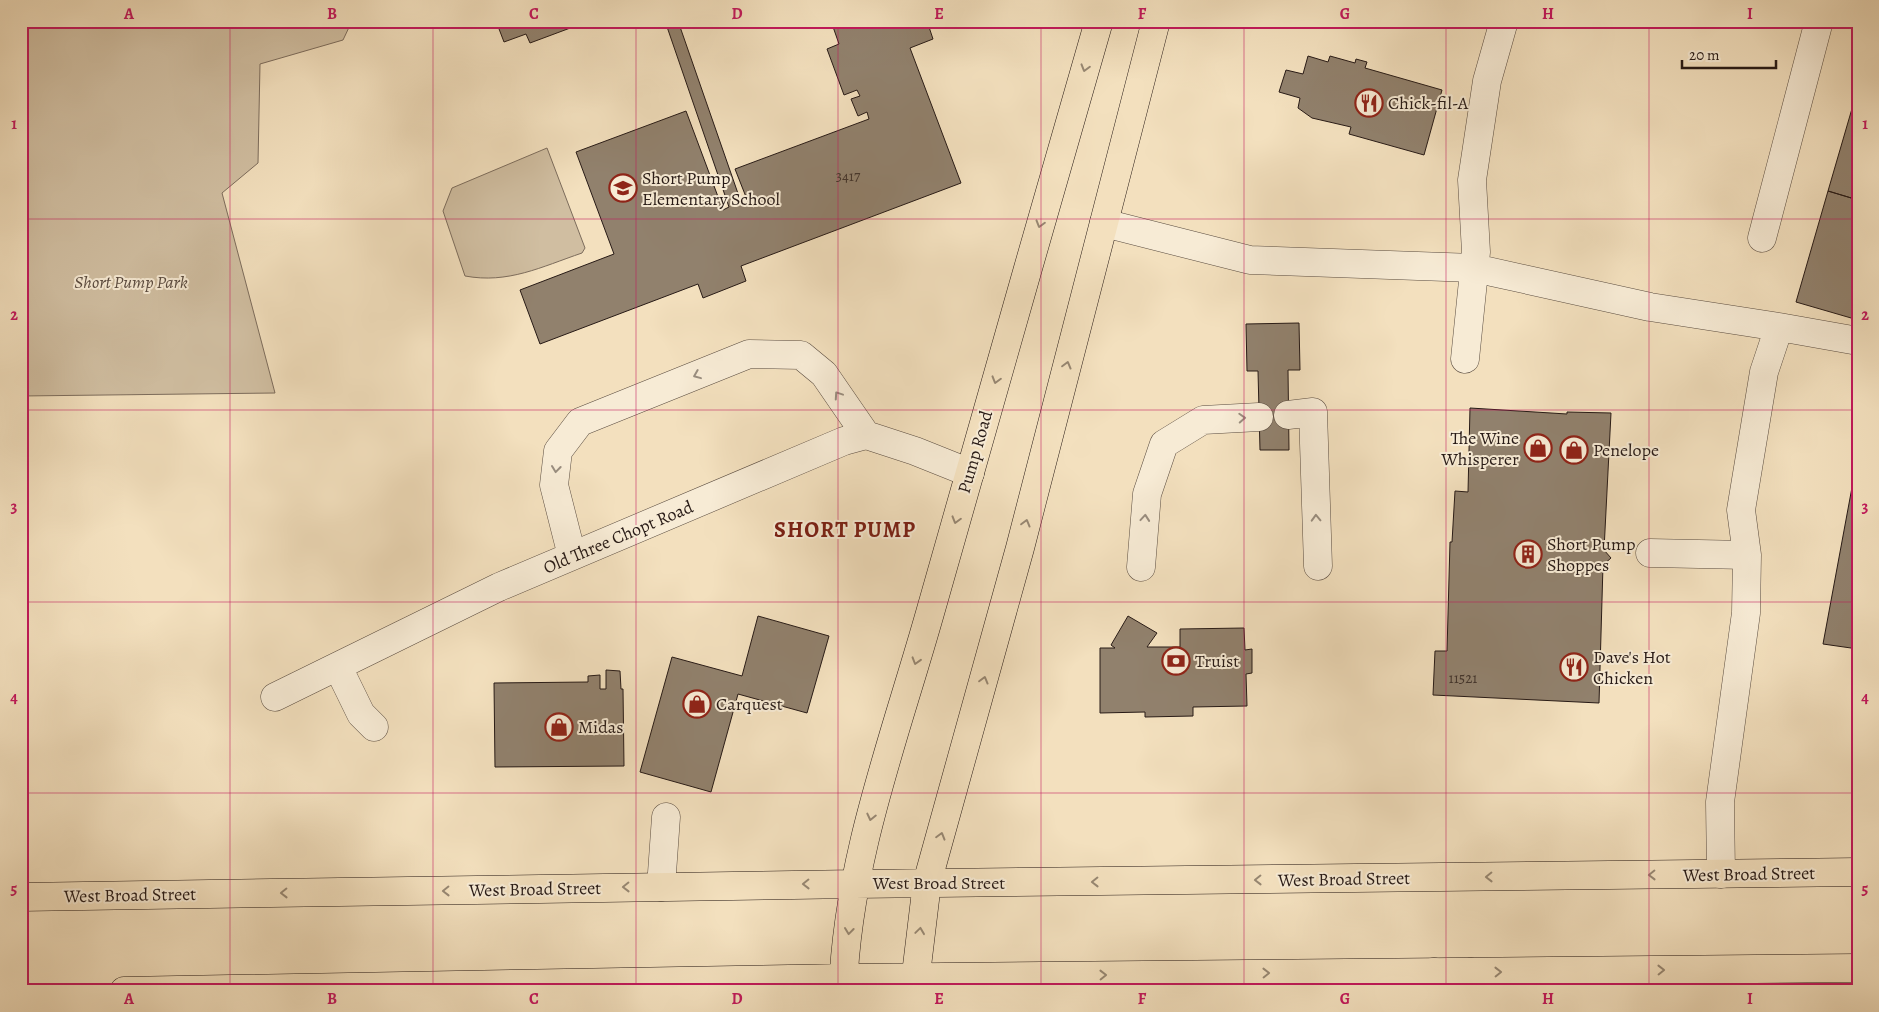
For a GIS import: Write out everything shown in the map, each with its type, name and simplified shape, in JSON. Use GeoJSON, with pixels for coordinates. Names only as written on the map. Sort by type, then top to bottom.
{"type":"FeatureCollection","features":[{"type":"Feature","properties":{"kind":"main road","name":"Pump Road"},"geometry":{"type":"LineString","coordinates":[[843,985],[855,884],[880,781],[1099,21]]}},
{"type":"Feature","properties":{"kind":"main road"},"geometry":{"type":"LineString","coordinates":[[914,985],[928,883],[969,737],[1156,21]]}},
{"type":"Feature","properties":{"kind":"main road","name":"West Broad Street"},"geometry":{"type":"LineString","coordinates":[[21,897],[661,886],[1858,872]]}},
{"type":"Feature","properties":{"kind":"main road"},"geometry":{"type":"LineString","coordinates":[[124,991],[1470,981],[1858,968]]}},
{"type":"Feature","properties":{"kind":"street"},"geometry":{"type":"LineString","coordinates":[[1465,358],[1476,252],[1472,180],[1487,81],[1504,21]]}},
{"type":"Feature","properties":{"kind":"street"},"geometry":{"type":"LineString","coordinates":[[1762,238],[1819,21]]}},
{"type":"Feature","properties":{"kind":"street"},"geometry":{"type":"LineString","coordinates":[[1104,223],[1250,260],[1474,268],[1650,307],[1858,341]]}},
{"type":"Feature","properties":{"kind":"street"},"geometry":{"type":"LineString","coordinates":[[1721,874],[1720,802],[1746,613],[1747,555],[1741,510],[1764,372],[1779,327]]}},
{"type":"Feature","properties":{"kind":"street"},"geometry":{"type":"LineString","coordinates":[[572,556],[554,485],[558,451],[580,422],[749,354],[801,355],[824,374],[866,435],[915,451],[970,473]]}},
{"type":"Feature","properties":{"kind":"street"},"geometry":{"type":"LineString","coordinates":[[1301,413],[1318,566]]}},
{"type":"Feature","properties":{"kind":"street"},"geometry":{"type":"LineString","coordinates":[[1141,567],[1147,494],[1164,444],[1203,420],[1259,417]]}},
{"type":"Feature","properties":{"kind":"street","name":"Old Three Chopt Road"},"geometry":{"type":"LineString","coordinates":[[275,697],[441,614],[572,556],[844,441],[866,435]]}},
{"type":"Feature","properties":{"kind":"street"},"geometry":{"type":"LineString","coordinates":[[1650,553],[1747,555]]}},
{"type":"Feature","properties":{"kind":"street"},"geometry":{"type":"LineString","coordinates":[[338,666],[361,714],[374,727]]}},
{"type":"Feature","properties":{"kind":"street"},"geometry":{"type":"LineString","coordinates":[[661,886],[666,817]]}},
{"type":"Feature","properties":{"kind":"green space","name":"Short Pump Park"},"geometry":{"type":"Polygon","coordinates":[[[21,21],[352,21],[343,40],[260,64],[258,163],[222,193],[275,393],[21,396],[21,21]]]}},
{"type":"Feature","properties":{"kind":"green space"},"geometry":{"type":"Polygon","coordinates":[[[547,148],[585,248],[582,253],[538,269],[510,276],[481,278],[465,276],[443,211],[452,188],[547,148]]]}},
{"type":"Feature","properties":{"kind":"building"},"geometry":{"type":"Polygon","coordinates":[[[496,21],[589,21],[530,43],[526,34],[504,42],[496,21]]]}},
{"type":"Feature","properties":{"kind":"building"},"geometry":{"type":"Polygon","coordinates":[[[665,21],[678,21],[742,205],[748,202],[735,169],[869,119],[867,112],[858,116],[851,99],[860,96],[857,90],[844,95],[827,49],[839,44],[831,21],[927,21],[933,39],[910,48],[961,183],[741,266],[746,281],[703,298],[698,284],[540,344],[520,290],[614,254],[576,152],[686,111],[723,210],[729,207],[665,21]]]}},
{"type":"Feature","properties":{"kind":"building","name":"Chick-fil-A"},"geometry":{"type":"Polygon","coordinates":[[[1308,56],[1328,62],[1330,56],[1355,63],[1356,59],[1367,62],[1365,68],[1442,90],[1424,155],[1349,134],[1351,127],[1312,118],[1298,108],[1300,98],[1279,92],[1286,70],[1303,74],[1308,56]]]}},
{"type":"Feature","properties":{"kind":"building"},"geometry":{"type":"Polygon","coordinates":[[[1858,88],[1858,200],[1828,191],[1858,88]]]}},
{"type":"Feature","properties":{"kind":"building"},"geometry":{"type":"Polygon","coordinates":[[[1828,191],[1858,200],[1858,320],[1796,302],[1828,191]]]}},
{"type":"Feature","properties":{"kind":"building"},"geometry":{"type":"Polygon","coordinates":[[[1299,323],[1300,370],[1288,370],[1289,450],[1260,450],[1258,371],[1247,371],[1246,324],[1299,323]]]}},
{"type":"Feature","properties":{"kind":"building","name":"Short Pump Shoppes"},"geometry":{"type":"Polygon","coordinates":[[[1470,408],[1567,414],[1567,412],[1611,413],[1604,550],[1611,558],[1603,565],[1599,703],[1433,695],[1435,651],[1447,651],[1450,542],[1452,542],[1455,491],[1468,492],[1470,408]]]}},
{"type":"Feature","properties":{"kind":"building"},"geometry":{"type":"Polygon","coordinates":[[[1858,455],[1858,649],[1823,644],[1858,455]]]}},
{"type":"Feature","properties":{"kind":"building","name":"Carquest"},"geometry":{"type":"Polygon","coordinates":[[[758,616],[829,636],[807,713],[738,694],[711,792],[640,772],[672,657],[742,676],[758,616]]]}},
{"type":"Feature","properties":{"kind":"building","name":"Truist"},"geometry":{"type":"Polygon","coordinates":[[[1128,616],[1157,633],[1147,647],[1180,647],[1180,629],[1244,628],[1245,650],[1252,649],[1252,673],[1246,674],[1247,706],[1193,707],[1193,716],[1145,717],[1145,712],[1100,713],[1100,648],[1115,648],[1111,645],[1128,616]]]}},
{"type":"Feature","properties":{"kind":"building","name":"Midas"},"geometry":{"type":"Polygon","coordinates":[[[606,670],[620,671],[621,689],[623,689],[624,766],[495,767],[494,683],[588,682],[588,676],[600,675],[600,689],[606,689],[606,670]]]}},
{"type":"Feature","properties":{"kind":"place","name":"Chick-fil-A"},"geometry":{"type":"Point","coordinates":[1369,103]}},
{"type":"Feature","properties":{"kind":"place","name":"Short Pump Elementary School"},"geometry":{"type":"Point","coordinates":[623,188]}},
{"type":"Feature","properties":{"kind":"place","name":"The Wine Whisperer"},"geometry":{"type":"Point","coordinates":[1538,448]}},
{"type":"Feature","properties":{"kind":"place","name":"Penelope"},"geometry":{"type":"Point","coordinates":[1574,450]}},
{"type":"Feature","properties":{"kind":"place","name":"Short Pump Shoppes"},"geometry":{"type":"Point","coordinates":[1528,554]}},
{"type":"Feature","properties":{"kind":"place","name":"Truist"},"geometry":{"type":"Point","coordinates":[1176,661]}},
{"type":"Feature","properties":{"kind":"place","name":"Dave's Hot Chicken"},"geometry":{"type":"Point","coordinates":[1574,667]}},
{"type":"Feature","properties":{"kind":"place","name":"Carquest"},"geometry":{"type":"Point","coordinates":[697,704]}},
{"type":"Feature","properties":{"kind":"place","name":"Midas"},"geometry":{"type":"Point","coordinates":[559,727]}},
{"type":"Feature","properties":{"kind":"district","name":"SHORT PUMP"},"geometry":{"type":"Point","coordinates":[845,529]}}]}
